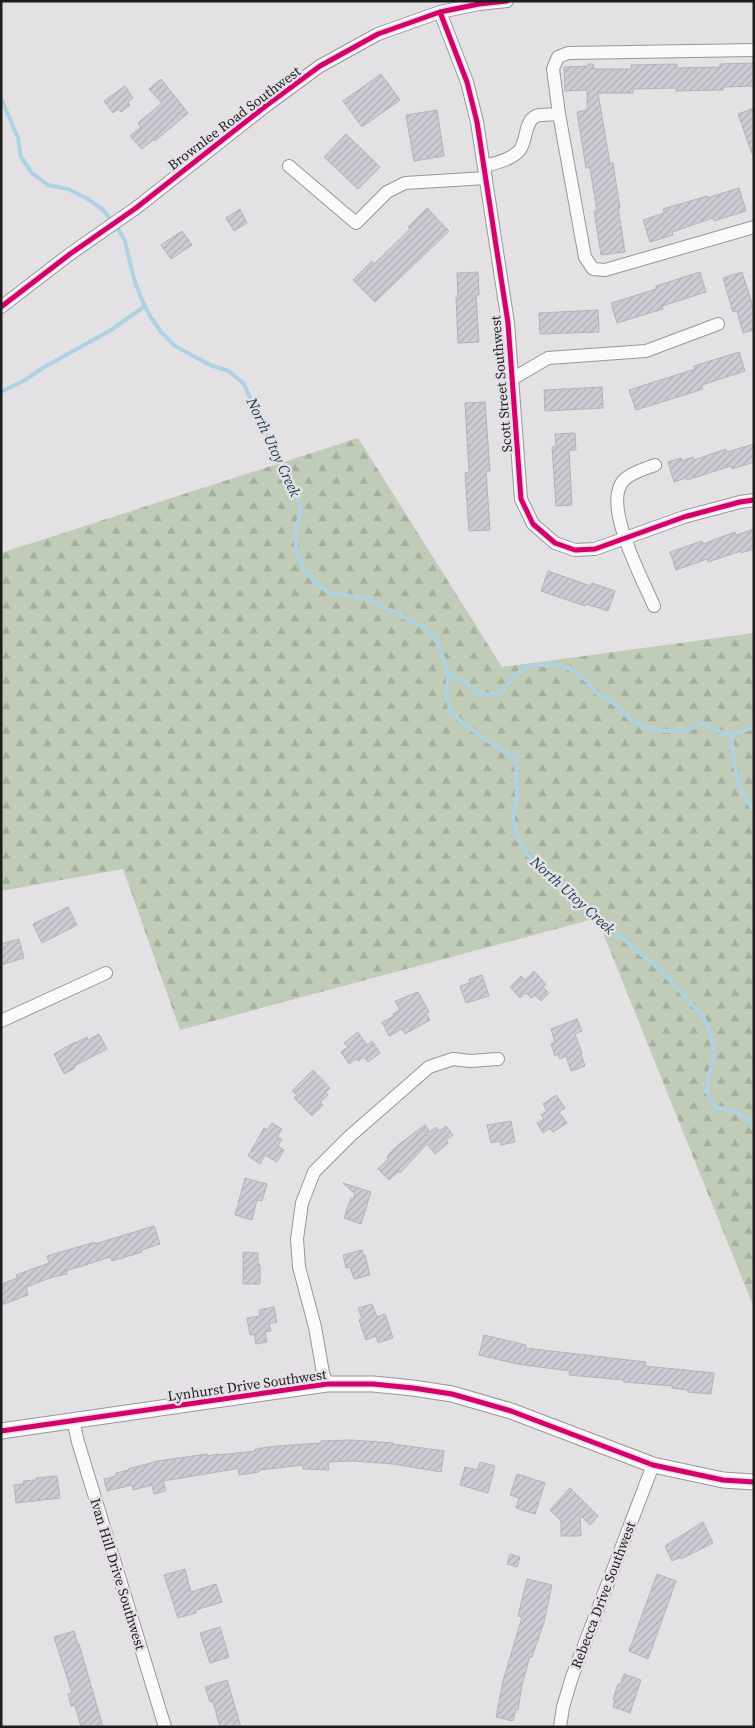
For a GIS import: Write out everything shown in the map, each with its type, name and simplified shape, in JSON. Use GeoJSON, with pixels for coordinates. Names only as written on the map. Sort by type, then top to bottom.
{"type":"FeatureCollection","features":[{"type":"Feature","properties":{"kind":"street","name":"Brownlee Road Southwest"},"geometry":{"type":"LineString","coordinates":[[1,307],[70,254],[136,208],[267,105],[320,66],[378,34],[440,12],[479,4],[507,1]]}},
{"type":"Feature","properties":{"kind":"street","name":"Scott Street Southwest"},"geometry":{"type":"LineString","coordinates":[[440,12],[467,82],[477,122],[508,323],[521,499],[533,524],[555,543],[575,550],[596,550],[684,517],[754,500]]}},
{"type":"Feature","properties":{"kind":"street"},"geometry":{"type":"LineString","coordinates":[[754,50],[568,53],[558,57],[553,69],[559,114],[585,257],[593,269],[604,270],[754,227]]}},
{"type":"Feature","properties":{"kind":"street"},"geometry":{"type":"LineString","coordinates":[[288,166],[356,223],[387,192],[404,183],[485,172],[521,150],[532,119],[536,116],[559,114]]}},
{"type":"Feature","properties":{"kind":"street"},"geometry":{"type":"LineString","coordinates":[[512,379],[548,358],[646,351],[718,324]]}},
{"type":"Feature","properties":{"kind":"street"},"geometry":{"type":"LineString","coordinates":[[654,606],[625,539],[618,514],[616,496],[624,480],[635,473],[655,465]]}},
{"type":"Feature","properties":{"kind":"street"},"geometry":{"type":"LineString","coordinates":[[1,1021],[106,973]]}},
{"type":"Feature","properties":{"kind":"street"},"geometry":{"type":"LineString","coordinates":[[327,1384],[323,1373],[313,1319],[299,1267],[297,1238],[302,1203],[314,1172],[350,1136],[429,1068],[453,1059],[470,1061],[498,1059]]}},
{"type":"Feature","properties":{"kind":"street","name":"Lynhurst Drive Southwest"},"geometry":{"type":"LineString","coordinates":[[1,1431],[327,1384],[372,1384],[452,1394],[511,1411],[653,1465],[723,1480],[754,1482]]}},
{"type":"Feature","properties":{"kind":"street","name":"Ivan Hill Drive Southwest"},"geometry":{"type":"LineString","coordinates":[[73,1420],[78,1442],[165,1727]]}},
{"type":"Feature","properties":{"kind":"street","name":"Rebecca Drive Southwest"},"geometry":{"type":"LineString","coordinates":[[560,1727],[563,1708],[572,1677],[653,1465]]}},
{"type":"Feature","properties":{"kind":"green space"},"geometry":{"type":"Polygon","coordinates":[[[358,438],[502,667],[754,633],[754,1308],[597,918],[180,1030],[123,869],[1,891],[1,553],[358,438]]]}},
{"type":"Feature","properties":{"kind":"building"},"geometry":{"type":"Polygon","coordinates":[[[754,63],[754,86],[723,87],[723,90],[676,91],[676,88],[633,89],[633,93],[598,93],[610,163],[613,163],[625,252],[601,255],[594,211],[597,211],[590,168],[586,168],[577,112],[587,110],[587,90],[565,91],[564,67],[593,64],[594,69],[631,69],[631,65],[677,64],[677,68],[720,67],[720,64],[754,63]]]}},
{"type":"Feature","properties":{"kind":"building"},"geometry":{"type":"Polygon","coordinates":[[[381,74],[400,100],[362,127],[343,101],[381,74]]]}},
{"type":"Feature","properties":{"kind":"building"},"geometry":{"type":"Polygon","coordinates":[[[161,79],[188,113],[155,141],[154,139],[142,149],[130,136],[141,127],[138,123],[162,103],[149,89],[161,79]]]}},
{"type":"Feature","properties":{"kind":"building"},"geometry":{"type":"Polygon","coordinates":[[[125,86],[133,98],[128,102],[130,105],[121,112],[118,109],[113,113],[104,101],[125,86]]]}},
{"type":"Feature","properties":{"kind":"building"},"geometry":{"type":"Polygon","coordinates":[[[754,108],[754,154],[752,154],[738,114],[754,108]]]}},
{"type":"Feature","properties":{"kind":"building"},"geometry":{"type":"Polygon","coordinates":[[[437,110],[444,156],[414,161],[406,115],[437,110]]]}},
{"type":"Feature","properties":{"kind":"building"},"geometry":{"type":"Polygon","coordinates":[[[346,134],[380,167],[358,189],[324,157],[346,134]]]}},
{"type":"Feature","properties":{"kind":"building"},"geometry":{"type":"Polygon","coordinates":[[[739,188],[746,211],[714,221],[713,218],[672,232],[673,235],[650,242],[643,220],[664,213],[663,209],[739,188]]]}},
{"type":"Feature","properties":{"kind":"building"},"geometry":{"type":"Polygon","coordinates":[[[427,208],[449,231],[375,302],[353,280],[372,261],[374,264],[410,229],[408,227],[427,208]]]}},
{"type":"Feature","properties":{"kind":"building"},"geometry":{"type":"Polygon","coordinates":[[[240,209],[247,223],[234,231],[226,218],[240,209]]]}},
{"type":"Feature","properties":{"kind":"building"},"geometry":{"type":"Polygon","coordinates":[[[182,231],[192,245],[171,259],[161,245],[182,231]]]}},
{"type":"Feature","properties":{"kind":"building"},"geometry":{"type":"Polygon","coordinates":[[[478,272],[479,295],[476,295],[479,342],[458,343],[457,273],[478,272]]]}},
{"type":"Feature","properties":{"kind":"building"},"geometry":{"type":"Polygon","coordinates":[[[700,272],[706,292],[662,306],[663,309],[617,323],[611,303],[656,289],[656,286],[700,272]]]}},
{"type":"Feature","properties":{"kind":"building"},"geometry":{"type":"Polygon","coordinates":[[[742,272],[754,310],[754,330],[743,333],[737,311],[733,312],[723,278],[742,272]]]}},
{"type":"Feature","properties":{"kind":"building"},"geometry":{"type":"Polygon","coordinates":[[[598,310],[599,332],[540,334],[539,313],[598,310]]]}},
{"type":"Feature","properties":{"kind":"building"},"geometry":{"type":"Polygon","coordinates":[[[739,352],[745,371],[702,385],[703,389],[636,410],[629,390],[695,369],[694,366],[739,352]]]}},
{"type":"Feature","properties":{"kind":"building"},"geometry":{"type":"Polygon","coordinates":[[[602,387],[603,408],[545,411],[544,390],[602,387]]]}},
{"type":"Feature","properties":{"kind":"building"},"geometry":{"type":"Polygon","coordinates":[[[485,402],[490,471],[486,471],[490,530],[469,531],[465,473],[469,472],[465,403],[485,402]]]}},
{"type":"Feature","properties":{"kind":"building"},"geometry":{"type":"Polygon","coordinates":[[[575,433],[576,450],[569,450],[572,505],[556,506],[552,447],[556,446],[555,434],[575,433]]]}},
{"type":"Feature","properties":{"kind":"building"},"geometry":{"type":"Polygon","coordinates":[[[754,444],[754,462],[732,469],[731,466],[687,480],[686,478],[674,482],[668,462],[681,458],[682,461],[693,457],[694,460],[726,449],[727,452],[754,444]]]}},
{"type":"Feature","properties":{"kind":"building"},"geometry":{"type":"Polygon","coordinates":[[[754,529],[754,549],[741,553],[741,551],[708,562],[707,559],[676,570],[670,552],[702,541],[703,544],[735,532],[736,535],[754,529]]]}},
{"type":"Feature","properties":{"kind":"building"},"geometry":{"type":"Polygon","coordinates":[[[548,571],[591,586],[592,583],[615,591],[608,611],[586,604],[585,606],[541,591],[548,571]]]}},
{"type":"Feature","properties":{"kind":"building"},"geometry":{"type":"Polygon","coordinates":[[[68,907],[77,925],[42,943],[33,924],[68,907]]]}},
{"type":"Feature","properties":{"kind":"building"},"geometry":{"type":"Polygon","coordinates":[[[19,939],[24,958],[1,965],[1,944],[19,939]]]}},
{"type":"Feature","properties":{"kind":"building"},"geometry":{"type":"Polygon","coordinates":[[[534,971],[546,984],[543,987],[549,993],[541,1001],[535,995],[531,998],[526,993],[520,998],[510,987],[521,976],[525,980],[534,971]]]}},
{"type":"Feature","properties":{"kind":"building"},"geometry":{"type":"Polygon","coordinates":[[[482,975],[489,996],[466,1003],[460,986],[470,983],[469,979],[482,975]]]}},
{"type":"Feature","properties":{"kind":"building"},"geometry":{"type":"Polygon","coordinates":[[[418,992],[429,1012],[426,1013],[430,1020],[405,1034],[402,1029],[389,1036],[382,1022],[394,1016],[393,1014],[400,1010],[395,1001],[418,992]]]}},
{"type":"Feature","properties":{"kind":"building"},"geometry":{"type":"Polygon","coordinates":[[[577,1019],[582,1031],[575,1034],[585,1066],[571,1071],[566,1056],[560,1059],[558,1054],[555,1056],[551,1044],[554,1043],[554,1039],[551,1029],[577,1019]]]}},
{"type":"Feature","properties":{"kind":"building"},"geometry":{"type":"Polygon","coordinates":[[[358,1032],[367,1045],[372,1041],[380,1053],[368,1062],[364,1057],[358,1061],[356,1059],[349,1064],[341,1052],[348,1047],[344,1043],[358,1032]]]}},
{"type":"Feature","properties":{"kind":"building"},"geometry":{"type":"Polygon","coordinates":[[[99,1034],[107,1049],[74,1066],[75,1068],[64,1074],[54,1054],[75,1042],[87,1037],[88,1040],[99,1034]]]}},
{"type":"Feature","properties":{"kind":"building"},"geometry":{"type":"Polygon","coordinates":[[[313,1070],[330,1088],[325,1093],[328,1095],[320,1102],[323,1105],[312,1116],[294,1098],[297,1095],[292,1091],[313,1070]]]}},
{"type":"Feature","properties":{"kind":"building"},"geometry":{"type":"Polygon","coordinates":[[[556,1095],[565,1108],[559,1112],[567,1123],[553,1132],[550,1128],[543,1133],[537,1123],[544,1119],[541,1115],[547,1111],[543,1104],[556,1095]]]}},
{"type":"Feature","properties":{"kind":"building"},"geometry":{"type":"Polygon","coordinates":[[[511,1121],[515,1142],[501,1145],[500,1141],[491,1143],[487,1125],[511,1121]]]}},
{"type":"Feature","properties":{"kind":"building"},"geometry":{"type":"Polygon","coordinates":[[[272,1123],[282,1129],[277,1137],[282,1139],[278,1146],[284,1150],[277,1162],[265,1155],[260,1164],[248,1156],[264,1128],[267,1130],[272,1123]]]}},
{"type":"Feature","properties":{"kind":"building"},"geometry":{"type":"Polygon","coordinates":[[[425,1125],[430,1132],[436,1127],[439,1131],[446,1126],[453,1135],[446,1140],[448,1143],[435,1154],[427,1144],[400,1173],[399,1171],[389,1180],[378,1169],[398,1145],[425,1125]]]}},
{"type":"Feature","properties":{"kind":"building"},"geometry":{"type":"Polygon","coordinates":[[[245,1178],[267,1184],[262,1201],[257,1200],[252,1220],[235,1215],[245,1178]]]}},
{"type":"Feature","properties":{"kind":"building"},"geometry":{"type":"Polygon","coordinates":[[[343,1183],[371,1192],[361,1224],[344,1218],[351,1198],[353,1199],[355,1194],[343,1183]]]}},
{"type":"Feature","properties":{"kind":"building"},"geometry":{"type":"Polygon","coordinates":[[[154,1226],[160,1244],[141,1250],[142,1252],[112,1261],[110,1257],[66,1271],[67,1274],[26,1287],[28,1295],[1,1305],[1,1284],[18,1278],[16,1275],[49,1263],[47,1256],[154,1226]]]}},
{"type":"Feature","properties":{"kind":"building"},"geometry":{"type":"Polygon","coordinates":[[[362,1250],[370,1275],[354,1279],[350,1267],[346,1268],[343,1255],[362,1250]]]}},
{"type":"Feature","properties":{"kind":"building"},"geometry":{"type":"Polygon","coordinates":[[[243,1252],[258,1253],[260,1284],[243,1284],[243,1252]]]}},
{"type":"Feature","properties":{"kind":"building"},"geometry":{"type":"Polygon","coordinates":[[[372,1304],[377,1317],[385,1314],[393,1338],[378,1343],[376,1336],[366,1340],[359,1320],[362,1319],[358,1308],[372,1304]]]}},
{"type":"Feature","properties":{"kind":"building"},"geometry":{"type":"Polygon","coordinates":[[[274,1307],[277,1322],[269,1324],[271,1331],[265,1332],[267,1342],[256,1344],[254,1334],[250,1335],[247,1318],[260,1316],[259,1310],[274,1307]]]}},
{"type":"Feature","properties":{"kind":"building"},"geometry":{"type":"Polygon","coordinates":[[[484,1335],[526,1345],[525,1348],[646,1362],[645,1366],[714,1373],[711,1394],[688,1392],[688,1390],[672,1388],[673,1386],[569,1375],[570,1371],[517,1364],[479,1355],[484,1335]]]}},
{"type":"Feature","properties":{"kind":"building"},"geometry":{"type":"Polygon","coordinates":[[[351,1440],[393,1443],[444,1451],[441,1472],[393,1464],[353,1461],[328,1462],[329,1470],[303,1469],[303,1465],[259,1470],[259,1472],[239,1475],[238,1468],[163,1481],[166,1491],[154,1494],[152,1485],[133,1490],[132,1485],[107,1491],[104,1479],[116,1476],[116,1473],[128,1469],[158,1461],[207,1454],[207,1456],[255,1451],[255,1449],[278,1446],[321,1443],[321,1441],[351,1440]]]}},
{"type":"Feature","properties":{"kind":"building"},"geometry":{"type":"Polygon","coordinates":[[[480,1462],[495,1466],[488,1493],[460,1485],[465,1467],[477,1470],[480,1462]]]}},
{"type":"Feature","properties":{"kind":"building"},"geometry":{"type":"Polygon","coordinates":[[[517,1474],[545,1483],[535,1514],[516,1508],[519,1498],[510,1495],[517,1474]]]}},
{"type":"Feature","properties":{"kind":"building"},"geometry":{"type":"Polygon","coordinates":[[[57,1476],[60,1498],[16,1503],[14,1485],[24,1484],[23,1481],[36,1480],[36,1478],[57,1476]]]}},
{"type":"Feature","properties":{"kind":"building"},"geometry":{"type":"Polygon","coordinates":[[[570,1488],[598,1516],[590,1525],[580,1515],[581,1536],[561,1536],[561,1521],[550,1510],[570,1488]]]}},
{"type":"Feature","properties":{"kind":"building"},"geometry":{"type":"Polygon","coordinates":[[[703,1522],[713,1543],[681,1559],[681,1557],[672,1561],[665,1546],[703,1522]]]}},
{"type":"Feature","properties":{"kind":"building"},"geometry":{"type":"Polygon","coordinates":[[[510,1554],[520,1557],[517,1567],[507,1564],[510,1554]]]}},
{"type":"Feature","properties":{"kind":"building"},"geometry":{"type":"Polygon","coordinates":[[[185,1569],[191,1592],[216,1584],[222,1602],[178,1618],[164,1575],[185,1569]]]}},
{"type":"Feature","properties":{"kind":"building"},"geometry":{"type":"Polygon","coordinates":[[[657,1574],[676,1581],[648,1659],[629,1651],[657,1574]]]}},
{"type":"Feature","properties":{"kind":"building"},"geometry":{"type":"Polygon","coordinates":[[[527,1579],[552,1585],[544,1622],[532,1657],[530,1656],[522,1685],[518,1710],[516,1709],[513,1721],[496,1717],[503,1681],[522,1617],[518,1616],[527,1579]]]}},
{"type":"Feature","properties":{"kind":"building"},"geometry":{"type":"Polygon","coordinates":[[[220,1627],[229,1657],[210,1663],[200,1633],[220,1627]]]}},
{"type":"Feature","properties":{"kind":"building"},"geometry":{"type":"Polygon","coordinates":[[[74,1631],[103,1727],[81,1727],[75,1705],[71,1706],[68,1694],[72,1693],[54,1637],[74,1631]]]}},
{"type":"Feature","properties":{"kind":"building"},"geometry":{"type":"Polygon","coordinates":[[[624,1674],[641,1680],[630,1713],[613,1707],[615,1699],[613,1699],[618,1684],[620,1685],[624,1674]]]}},
{"type":"Feature","properties":{"kind":"building"},"geometry":{"type":"Polygon","coordinates":[[[227,1680],[241,1727],[220,1727],[213,1702],[210,1702],[205,1687],[227,1680]]]}},
{"type":"Feature","properties":{"kind":"waterway","name":"North Utoy Creek"},"geometry":{"type":"LineString","coordinates":[[1,98],[18,138],[21,157],[32,173],[48,185],[68,189],[86,198],[102,209],[115,224],[125,241],[134,279],[141,298],[161,332],[175,346],[210,365],[229,371],[244,384],[268,438],[296,491],[301,510],[296,529],[296,549],[303,567],[315,583],[332,594],[370,600],[423,627],[437,642],[449,674],[446,694],[451,713],[483,738],[516,758],[517,798],[513,818],[517,837],[527,854],[540,869],[661,971],[702,1015],[710,1032],[714,1052],[706,1090],[715,1107],[741,1115],[754,1126]]}},
{"type":"Feature","properties":{"kind":"waterway"},"geometry":{"type":"LineString","coordinates":[[1,392],[111,330],[145,306]]}},
{"type":"Feature","properties":{"kind":"waterway"},"geometry":{"type":"LineString","coordinates":[[449,674],[467,683],[482,695],[502,693],[513,676],[530,666],[549,664],[569,668],[585,679],[598,694],[615,704],[629,718],[647,728],[666,731],[686,731],[704,723],[717,731],[734,734],[754,726]]}},
{"type":"Feature","properties":{"kind":"waterway"},"geometry":{"type":"LineString","coordinates":[[731,734],[735,765],[740,784],[754,811]]}},
{"type":"Feature","properties":{"kind":"cycle path"},"geometry":{"type":"LineString","coordinates":[[1,307],[70,254],[136,208],[267,105],[320,66],[378,34],[440,12],[479,4],[507,1]]}},
{"type":"Feature","properties":{"kind":"cycle path"},"geometry":{"type":"LineString","coordinates":[[440,12],[467,82],[477,122],[508,323],[521,499],[533,524],[555,543],[575,550],[595,549],[684,517],[754,500]]}},
{"type":"Feature","properties":{"kind":"cycle path"},"geometry":{"type":"LineString","coordinates":[[1,1431],[327,1384],[373,1384],[452,1394],[511,1411],[653,1465],[723,1480],[754,1482]]}}]}
